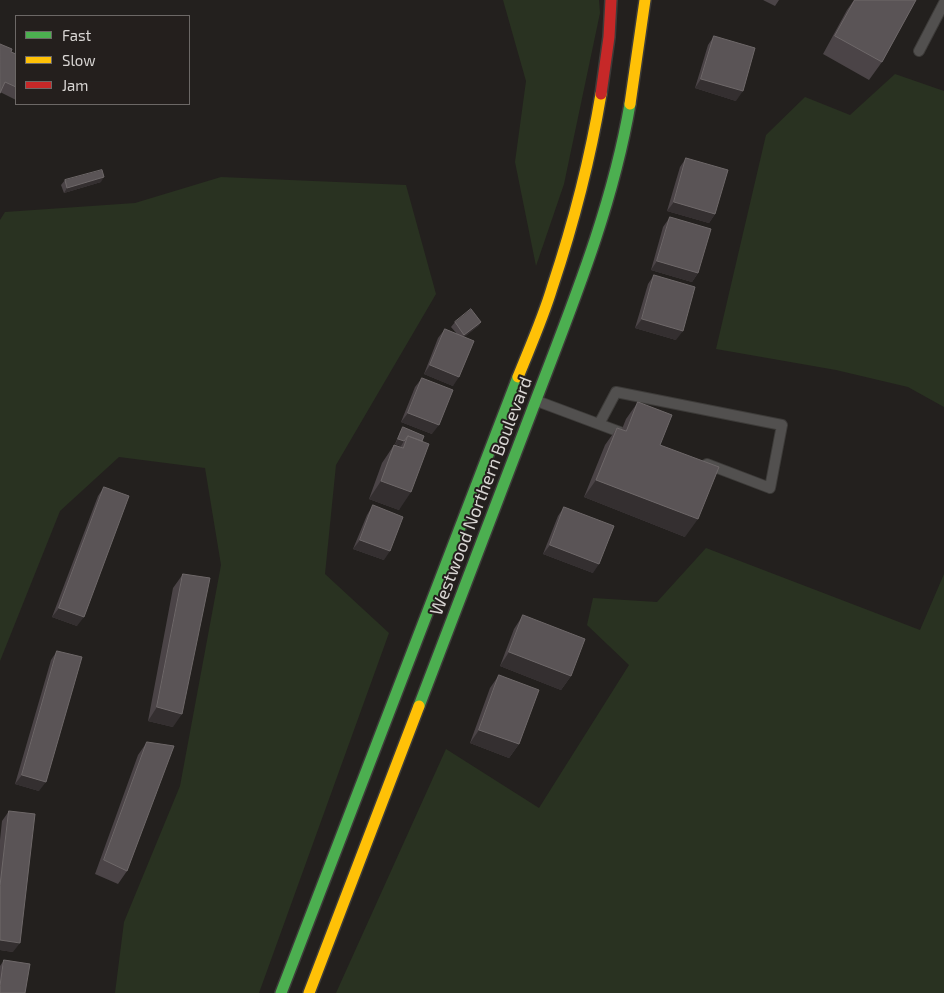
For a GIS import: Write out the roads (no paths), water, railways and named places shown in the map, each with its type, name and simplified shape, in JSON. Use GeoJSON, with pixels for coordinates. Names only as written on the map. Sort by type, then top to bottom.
{"type":"FeatureCollection","features":[{"type":"Feature","properties":{"kind":"main road","name":"Westwood Northern Boulevard"},"geometry":{"type":"LineString","coordinates":[[309,993],[525,395],[552,289],[573,224],[587,166],[599,103],[610,24],[611,0]]}},
{"type":"Feature","properties":{"kind":"main road","name":"Westwood Northern Boulevard"},"geometry":{"type":"LineString","coordinates":[[281,993],[525,395],[580,285],[606,205],[626,129],[639,56],[645,0]]}},
{"type":"Feature","properties":{"kind":"lane"},"geometry":{"type":"LineString","coordinates":[[919,51],[944,3]]}},
{"type":"Feature","properties":{"kind":"lane"},"geometry":{"type":"LineString","coordinates":[[599,424],[616,392],[782,425],[770,488],[699,462]]}},
{"type":"Feature","properties":{"kind":"lane"},"geometry":{"type":"LineString","coordinates":[[525,395],[620,432]]}}]}
